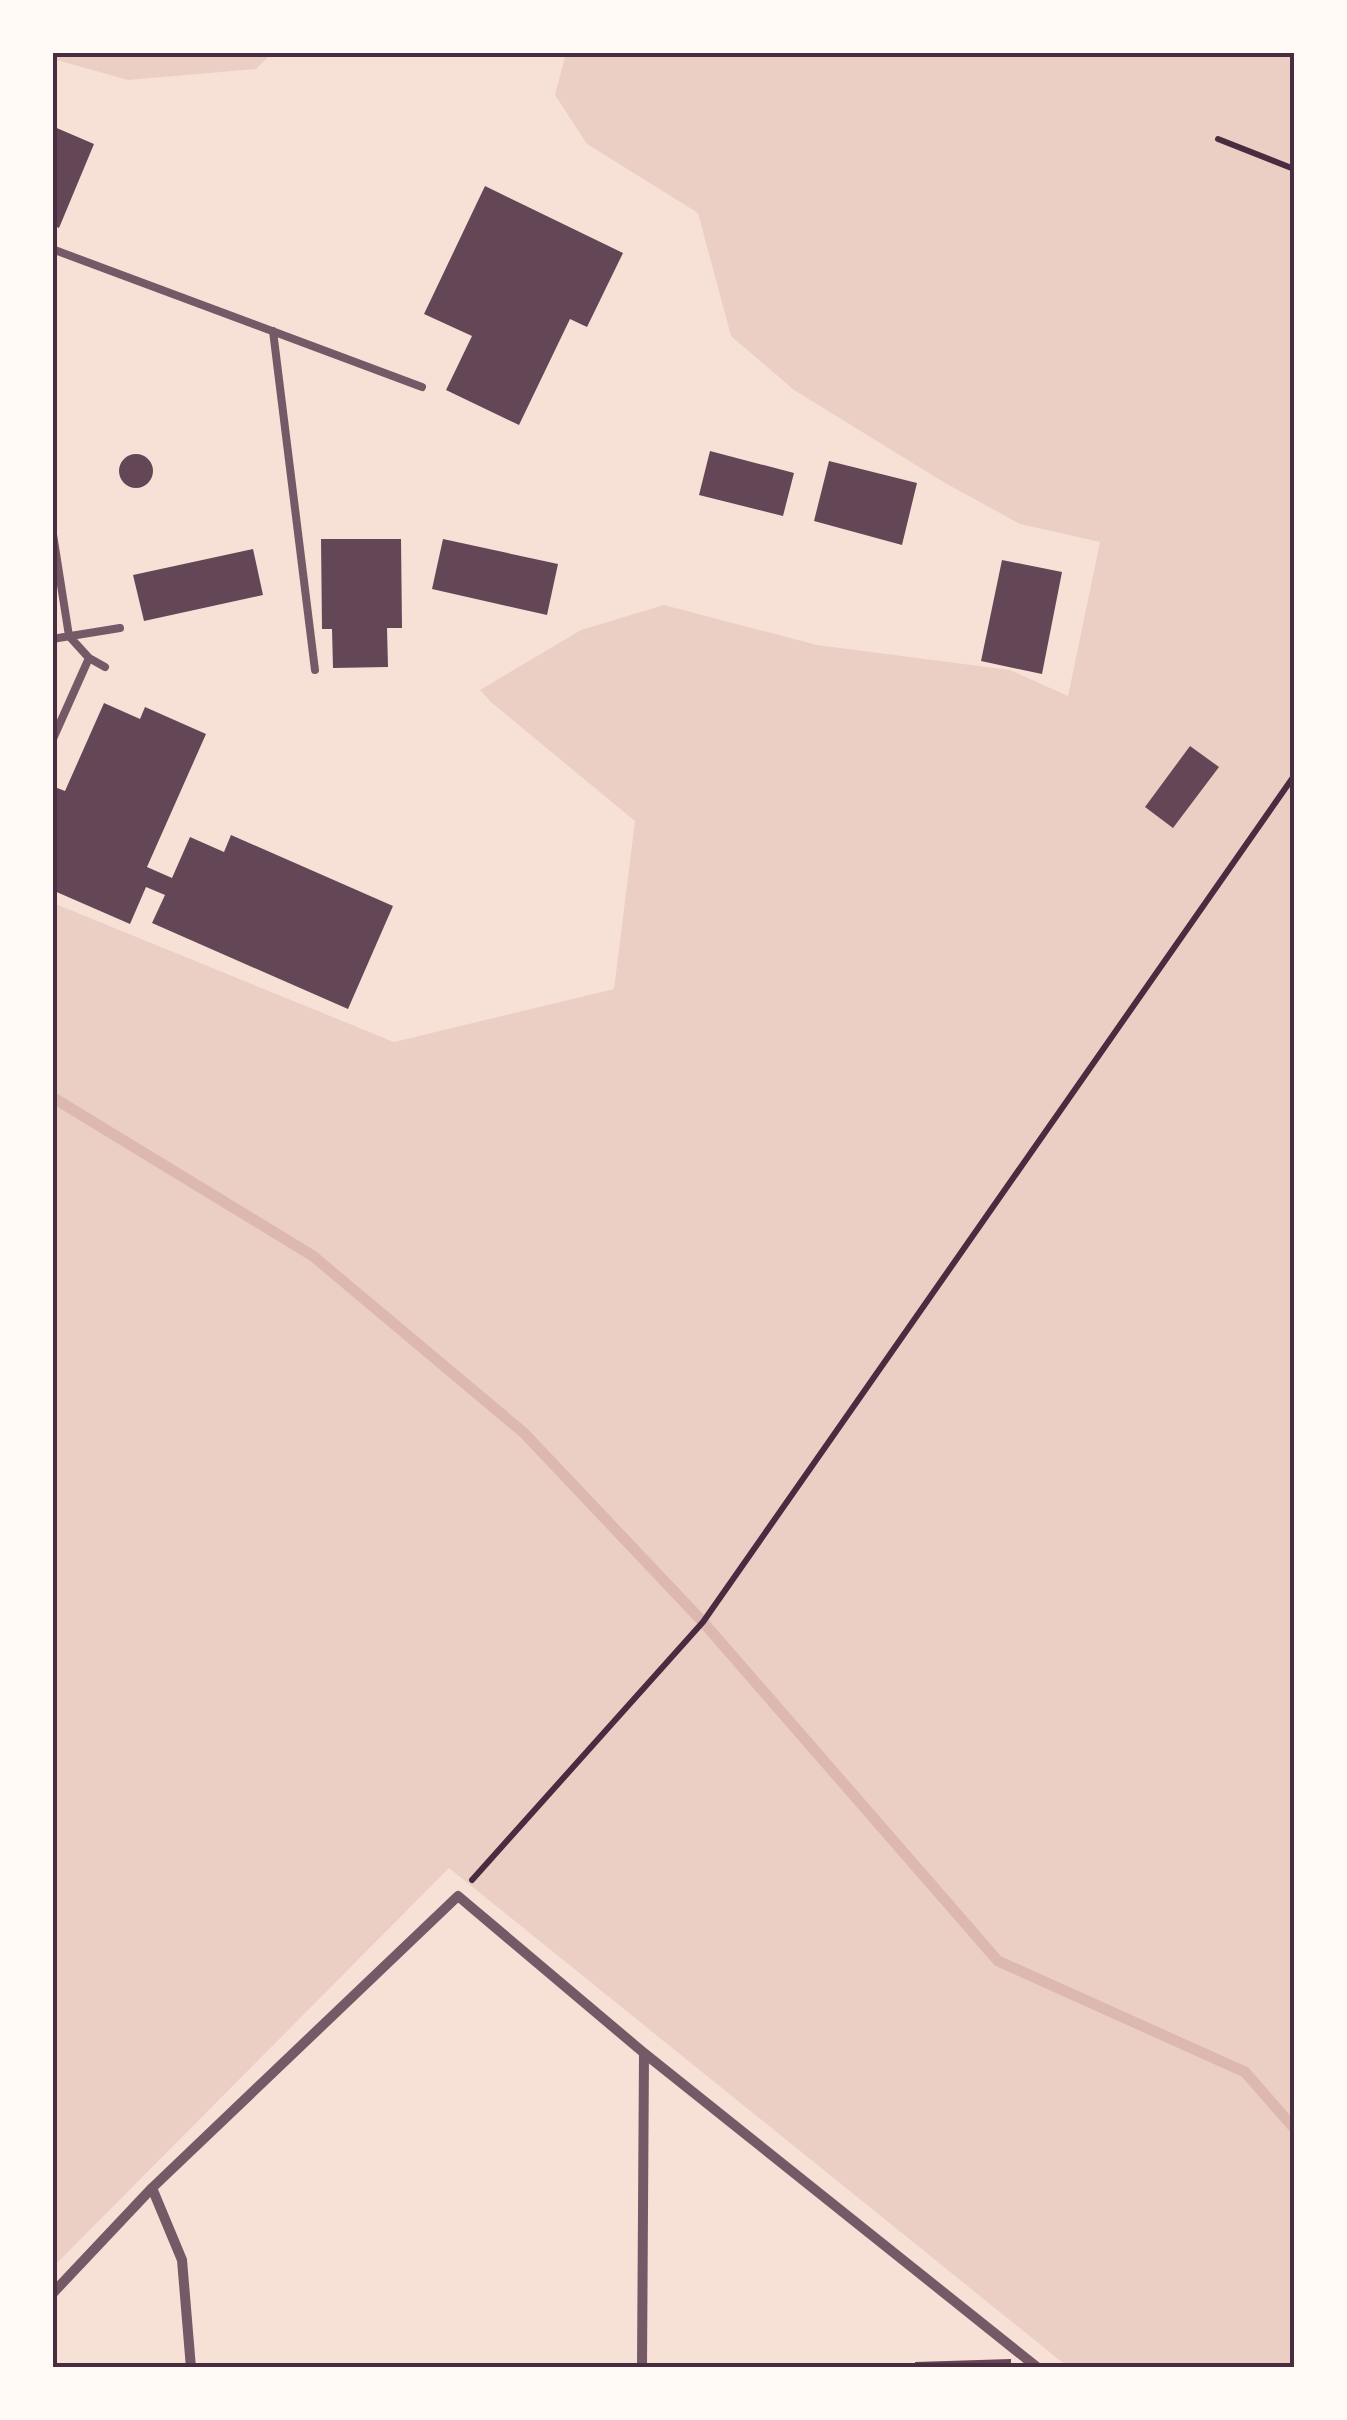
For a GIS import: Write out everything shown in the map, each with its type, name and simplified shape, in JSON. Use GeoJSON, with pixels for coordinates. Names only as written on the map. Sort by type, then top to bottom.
{"type":"FeatureCollection","features":[{"type":"Feature","properties":{"kind":"street"},"geometry":{"type":"LineString","coordinates":[[52,2294],[152,2188],[458,1896],[644,2053],[1038,2368]]}},
{"type":"Feature","properties":{"kind":"street"},"geometry":{"type":"LineString","coordinates":[[642,2368],[644,2053]]}},
{"type":"Feature","properties":{"kind":"street"},"geometry":{"type":"LineString","coordinates":[[152,2188],[182,2260],[191,2368]]}},
{"type":"Feature","properties":{"kind":"lane"},"geometry":{"type":"LineString","coordinates":[[52,250],[422,387]]}},
{"type":"Feature","properties":{"kind":"lane"},"geometry":{"type":"LineString","coordinates":[[273,331],[315,670]]}},
{"type":"Feature","properties":{"kind":"lane"},"geometry":{"type":"LineString","coordinates":[[52,528],[69,636],[89,658],[104,667]]}},
{"type":"Feature","properties":{"kind":"lane"},"geometry":{"type":"LineString","coordinates":[[52,639],[120,628]]}},
{"type":"Feature","properties":{"kind":"lane"},"geometry":{"type":"LineString","coordinates":[[52,741],[89,658]]}},
{"type":"Feature","properties":{"kind":"path"},"geometry":{"type":"LineString","coordinates":[[1218,139],[1294,169]]}},
{"type":"Feature","properties":{"kind":"path"},"geometry":{"type":"LineString","coordinates":[[458,1896],[703,1622],[1294,776]]}},
{"type":"Feature","properties":{"kind":"shaded area"},"geometry":{"type":"Polygon","coordinates":[[[52,53],[272,53],[256,69],[128,80],[53,59],[52,53]]]}},
{"type":"Feature","properties":{"kind":"shaded area"},"geometry":{"type":"Polygon","coordinates":[[[566,53],[1294,53],[1294,2367],[1068,2367],[449,1868],[53,2267],[53,903],[394,1042],[614,989],[635,821],[480,690],[581,630],[664,605],[817,645],[1010,670],[1068,696],[1100,542],[1020,524],[945,483],[794,390],[731,336],[698,213],[587,144],[555,95],[566,53]]]}},
{"type":"Feature","properties":{"kind":"building"},"geometry":{"type":"Polygon","coordinates":[[[52,126],[94,144],[59,228],[52,225],[52,126]]]}},
{"type":"Feature","properties":{"kind":"building"},"geometry":{"type":"Polygon","coordinates":[[[485,186],[623,253],[587,327],[570,319],[519,425],[446,390],[472,336],[424,314],[485,186]]]}},
{"type":"Feature","properties":{"kind":"building"},"geometry":{"type":"Polygon","coordinates":[[[710,451],[794,473],[783,516],[699,495],[710,451]]]}},
{"type":"Feature","properties":{"kind":"building"},"geometry":{"type":"Polygon","coordinates":[[[136,454],[148,459],[153,471],[148,483],[136,488],[124,483],[119,471],[124,459],[136,454]]]}},
{"type":"Feature","properties":{"kind":"building"},"geometry":{"type":"Polygon","coordinates":[[[829,461],[917,483],[902,545],[814,521],[829,461]]]}},
{"type":"Feature","properties":{"kind":"building"},"geometry":{"type":"Polygon","coordinates":[[[321,539],[401,539],[402,628],[387,628],[388,667],[333,668],[332,629],[322,629],[321,539]]]}},
{"type":"Feature","properties":{"kind":"building"},"geometry":{"type":"Polygon","coordinates":[[[443,539],[558,564],[547,615],[432,589],[443,539]]]}},
{"type":"Feature","properties":{"kind":"building"},"geometry":{"type":"Polygon","coordinates":[[[253,549],[263,595],[144,621],[133,575],[253,549]]]}},
{"type":"Feature","properties":{"kind":"building"},"geometry":{"type":"Polygon","coordinates":[[[1002,560],[1062,572],[1042,674],[981,661],[1002,560]]]}},
{"type":"Feature","properties":{"kind":"building"},"geometry":{"type":"Polygon","coordinates":[[[104,703],[140,719],[145,707],[206,734],[147,867],[172,878],[190,837],[224,852],[231,835],[393,906],[348,1009],[152,923],[165,895],[146,887],[130,924],[52,890],[52,786],[65,791],[104,703]]]}},
{"type":"Feature","properties":{"kind":"building"},"geometry":{"type":"Polygon","coordinates":[[[1190,746],[1219,767],[1173,828],[1145,807],[1190,746]]]}},
{"type":"Feature","properties":{"kind":"building"},"geometry":{"type":"Polygon","coordinates":[[[1011,2359],[1011,2368],[915,2368],[915,2362],[1011,2359]]]}},
{"type":"Feature","properties":{"kind":"waterway"},"geometry":{"type":"LineString","coordinates":[[52,1097],[313,1256],[524,1433],[703,1622],[998,1961],[1245,2072],[1294,2128]]}}]}
